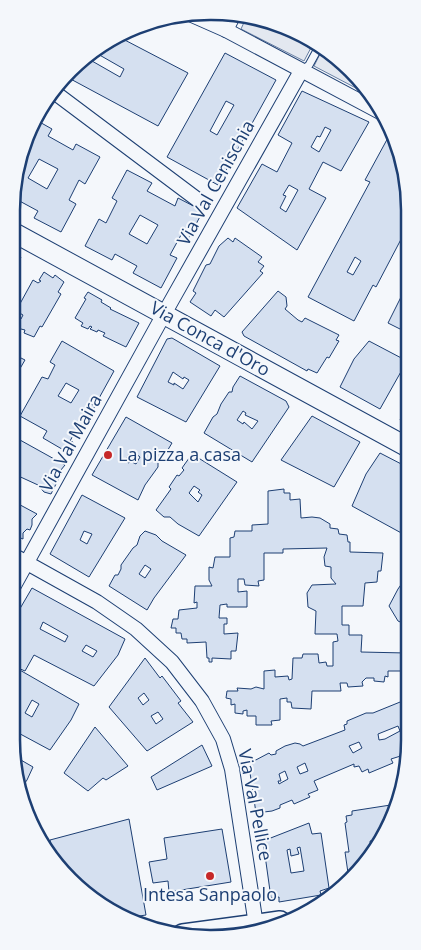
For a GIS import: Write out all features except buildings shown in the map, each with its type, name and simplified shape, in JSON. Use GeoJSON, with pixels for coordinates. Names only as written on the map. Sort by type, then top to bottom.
{"type":"FeatureCollection","features":[{"type":"Feature","properties":{"kind":"main road"},"geometry":{"type":"LineString","coordinates":[[220,930],[242,927]]}},
{"type":"Feature","properties":{"kind":"street"},"geometry":{"type":"LineString","coordinates":[[203,20],[226,30],[370,107]]}},
{"type":"Feature","properties":{"kind":"street"},"geometry":{"type":"LineString","coordinates":[[226,30],[230,21]]}},
{"type":"Feature","properties":{"kind":"street","name":"Via Val Cenischia"},"geometry":{"type":"LineString","coordinates":[[164,314],[301,71]]}},
{"type":"Feature","properties":{"kind":"street"},"geometry":{"type":"LineString","coordinates":[[59,95],[202,203]]}},
{"type":"Feature","properties":{"kind":"street","name":"Via Conca d'Oro"},"geometry":{"type":"LineString","coordinates":[[20,236],[401,444]]}},
{"type":"Feature","properties":{"kind":"street","name":"Via Val Maira"},"geometry":{"type":"LineString","coordinates":[[20,575],[164,314]]}},
{"type":"Feature","properties":{"kind":"street","name":"Via Val Pellice"},"geometry":{"type":"LineString","coordinates":[[20,559],[92,600],[136,629],[172,662],[202,701],[220,734],[230,762],[256,925]]}},
{"type":"Feature","properties":{"kind":"lane"},"geometry":{"type":"LineString","coordinates":[[301,71],[309,64],[316,52]]}},
{"type":"Feature","properties":{"kind":"shaded area"},"geometry":{"type":"Polygon","coordinates":[[[244,23],[260,26],[295,40],[310,49],[304,61],[241,29],[244,23]]]}},
{"type":"Feature","properties":{"kind":"shaded area"},"geometry":{"type":"Polygon","coordinates":[[[320,55],[336,67],[357,88],[314,66],[320,55]]]}},
{"type":"Feature","properties":{"kind":"place","name":"La pizza a casa"},"geometry":{"type":"Point","coordinates":[108,455]}},
{"type":"Feature","properties":{"kind":"place","name":"Intesa Sanpaolo"},"geometry":{"type":"Point","coordinates":[210,876]}}]}
